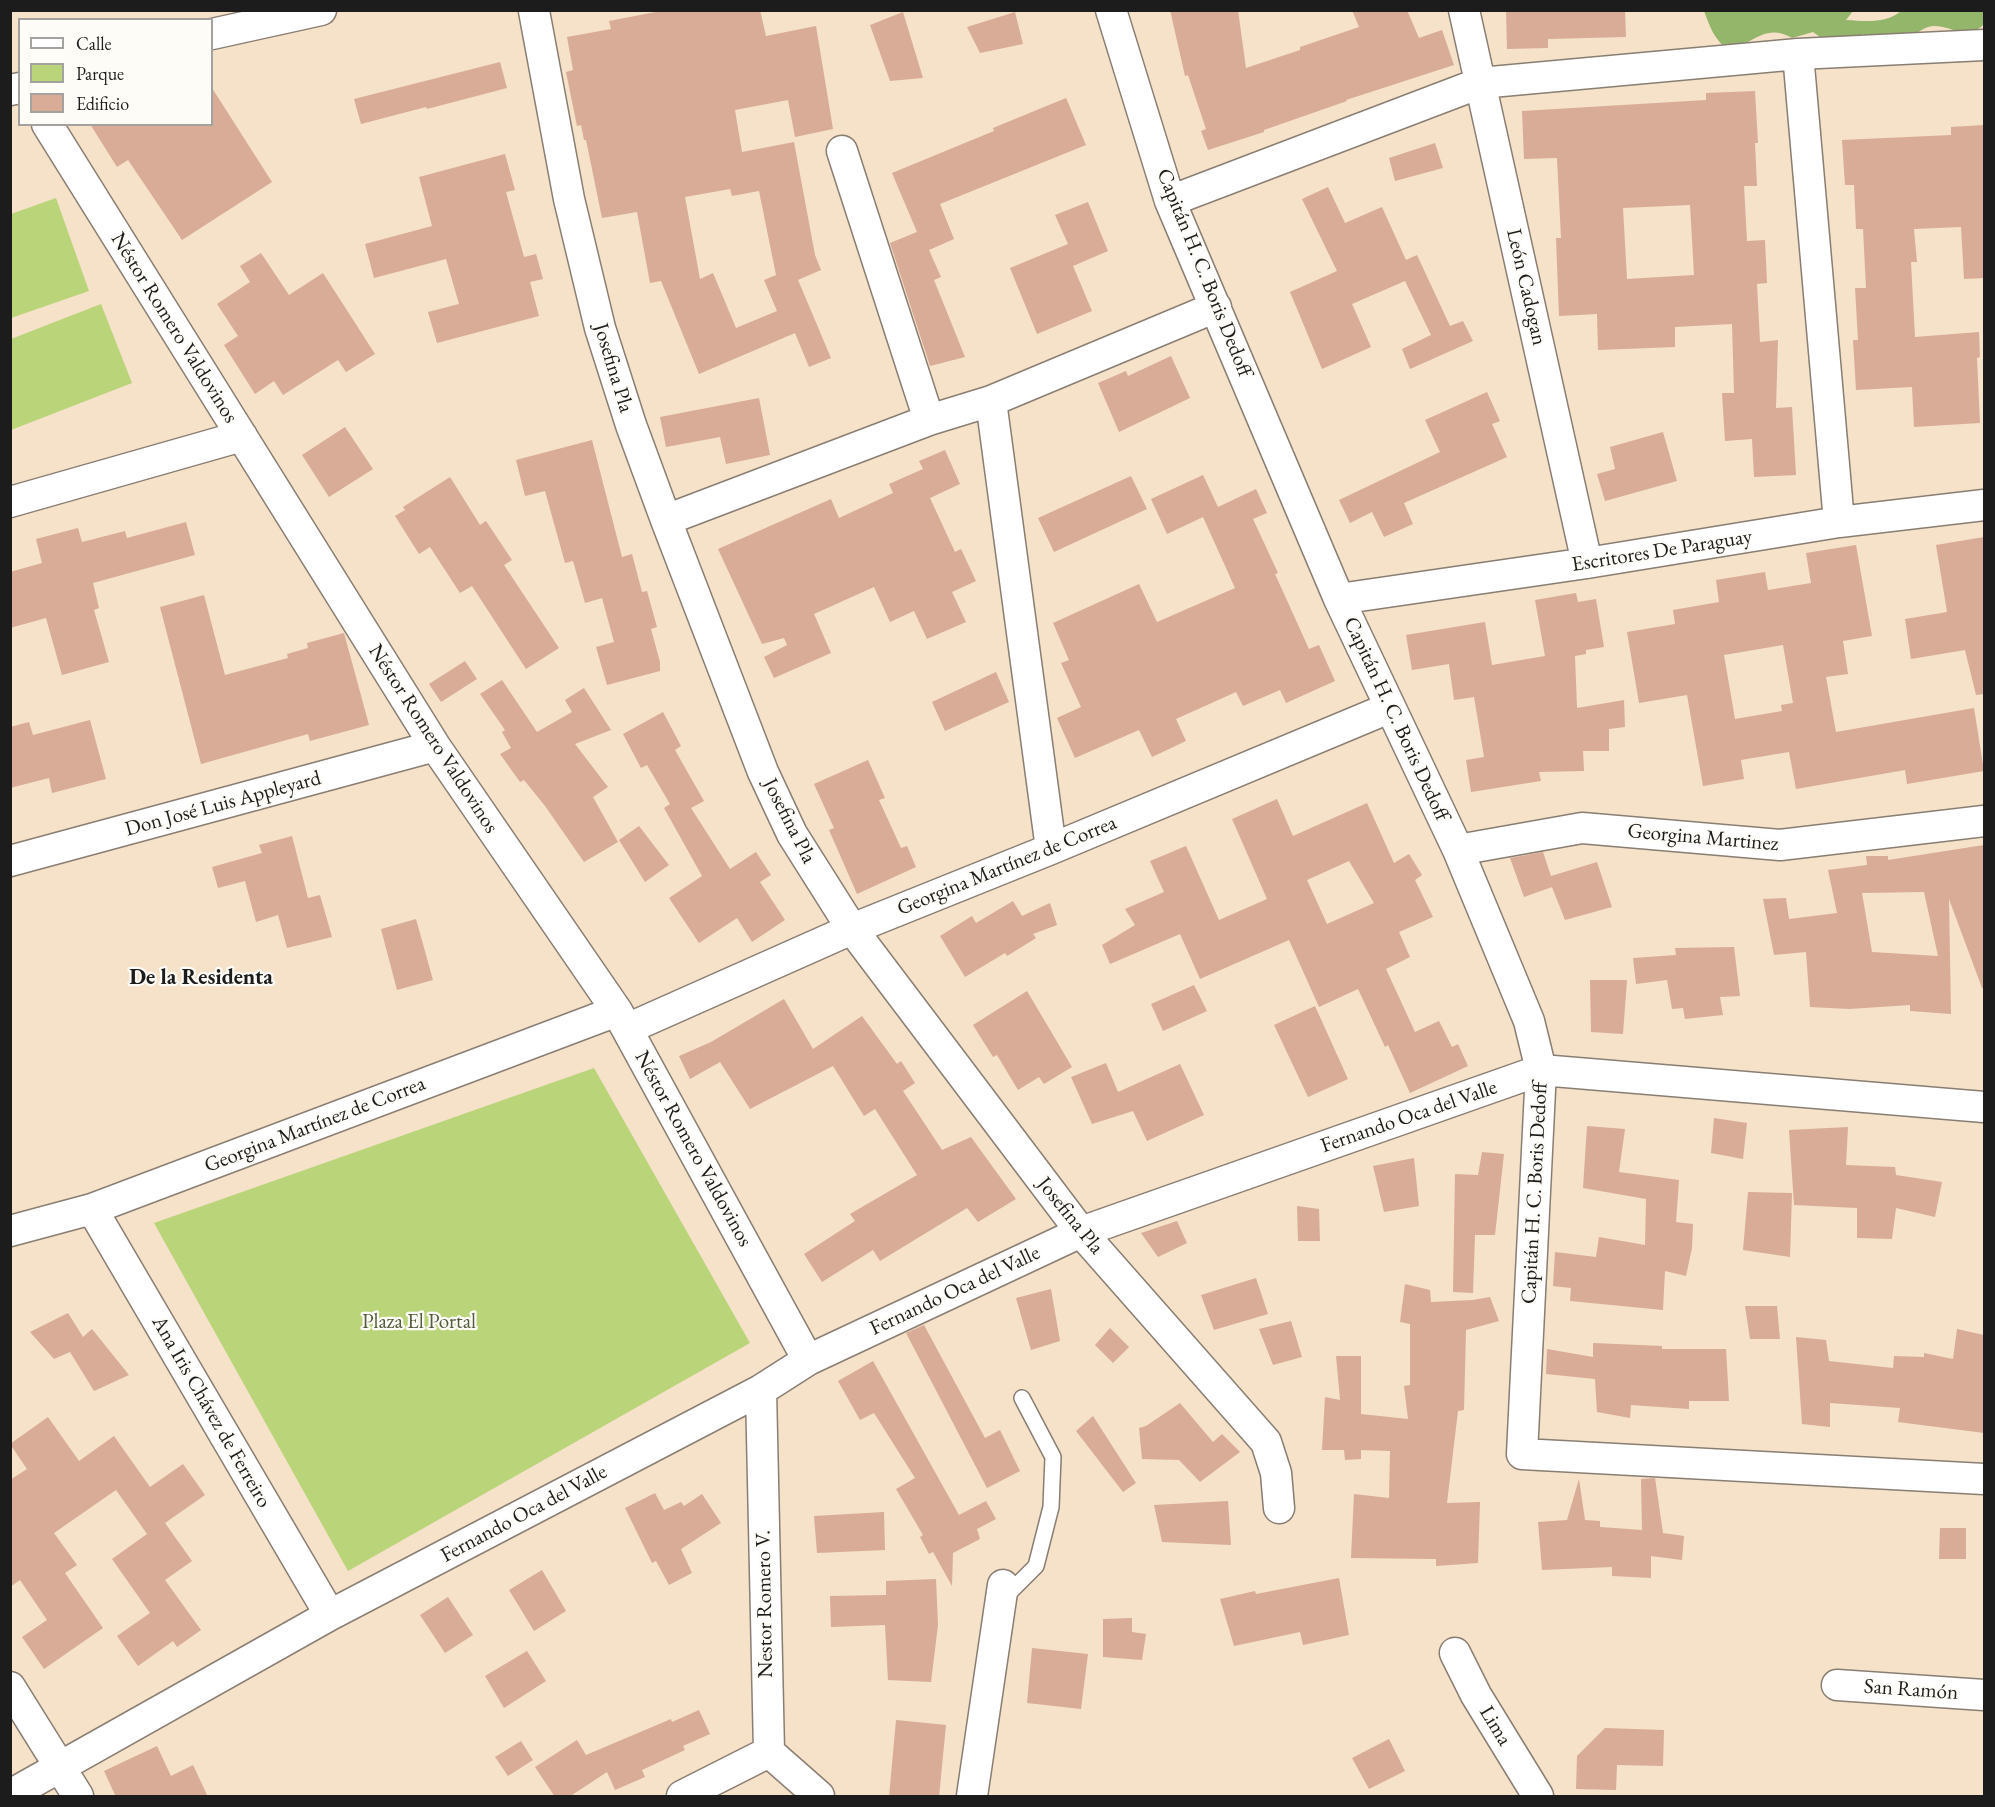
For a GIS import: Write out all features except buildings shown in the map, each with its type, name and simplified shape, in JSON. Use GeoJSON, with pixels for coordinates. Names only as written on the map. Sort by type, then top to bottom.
{"type":"FeatureCollection","features":[{"type":"Feature","properties":{"kind":"street"},"geometry":{"type":"LineString","coordinates":[[213,34],[321,10]]}},
{"type":"Feature","properties":{"kind":"street","name":"Capitán H. C. Boris Dedoff"},"geometry":{"type":"LineString","coordinates":[[1111,10],[1170,201],[1339,599],[1458,850],[1529,1021],[1541,1070],[1522,1454],[1984,1479]]}},
{"type":"Feature","properties":{"kind":"street","name":"León Cadogan"},"geometry":{"type":"LineString","coordinates":[[1464,10],[1587,563]]}},
{"type":"Feature","properties":{"kind":"street","name":"Josefina Pla"},"geometry":{"type":"LineString","coordinates":[[534,11],[569,199],[600,328],[631,425],[666,520],[763,772],[792,834],[852,929],[1081,1232],[1266,1442],[1276,1473],[1279,1508]]}},
{"type":"Feature","properties":{"kind":"street"},"geometry":{"type":"LineString","coordinates":[[1170,201],[1480,83],[1798,54],[1984,45]]}},
{"type":"Feature","properties":{"kind":"street"},"geometry":{"type":"LineString","coordinates":[[1798,54],[1839,522]]}},
{"type":"Feature","properties":{"kind":"street","name":"Néstor Romero Valdovinos"},"geometry":{"type":"LineString","coordinates":[[48,126],[435,746],[622,1020],[808,1360]]}},
{"type":"Feature","properties":{"kind":"street"},"geometry":{"type":"LineString","coordinates":[[842,151],[929,420]]}},
{"type":"Feature","properties":{"kind":"street"},"geometry":{"type":"LineString","coordinates":[[666,520],[929,420],[991,401],[1216,307]]}},
{"type":"Feature","properties":{"kind":"street"},"geometry":{"type":"LineString","coordinates":[[991,401],[1051,849]]}},
{"type":"Feature","properties":{"kind":"street"},"geometry":{"type":"LineString","coordinates":[[10,502],[242,436]]}},
{"type":"Feature","properties":{"kind":"street","name":"Escritores De Paraguay"},"geometry":{"type":"LineString","coordinates":[[1339,599],[1587,563],[1839,522],[1984,505]]}},
{"type":"Feature","properties":{"kind":"street","name":"Georgina Martínez de Correa"},"geometry":{"type":"LineString","coordinates":[[10,1231],[92,1209],[622,1020],[1051,849],[1389,708]]}},
{"type":"Feature","properties":{"kind":"street","name":"Don José Luis Appleyard"},"geometry":{"type":"LineString","coordinates":[[10,861],[435,746]]}},
{"type":"Feature","properties":{"kind":"street","name":"Georgina Martinez"},"geometry":{"type":"LineString","coordinates":[[1458,850],[1582,828],[1780,845],[1984,821]]}},
{"type":"Feature","properties":{"kind":"street","name":"Fernando Oca del Valle"},"geometry":{"type":"LineString","coordinates":[[10,1795],[330,1615],[761,1390],[808,1360],[1081,1232],[1541,1070],[1984,1107]]}},
{"type":"Feature","properties":{"kind":"street","name":"Ana Iris Chávez de Ferreiro"},"geometry":{"type":"LineString","coordinates":[[92,1209],[330,1615]]}},
{"type":"Feature","properties":{"kind":"street","name":"Nestor Romero V."},"geometry":{"type":"LineString","coordinates":[[761,1390],[769,1752]]}},
{"type":"Feature","properties":{"kind":"street"},"geometry":{"type":"LineString","coordinates":[[972,1797],[1001,1593]]}},
{"type":"Feature","properties":{"kind":"street","name":"Lima"},"geometry":{"type":"LineString","coordinates":[[1455,1653],[1476,1695],[1538,1797]]}},
{"type":"Feature","properties":{"kind":"street","name":"San Ramón"},"geometry":{"type":"LineString","coordinates":[[1837,1685],[1984,1695]]}},
{"type":"Feature","properties":{"kind":"street"},"geometry":{"type":"LineString","coordinates":[[10,1687],[62,1767],[78,1797]]}},
{"type":"Feature","properties":{"kind":"street"},"geometry":{"type":"LineString","coordinates":[[682,1797],[769,1752],[819,1797]]}},
{"type":"Feature","properties":{"kind":"lane"},"geometry":{"type":"LineString","coordinates":[[1001,1593],[1035,1566],[1052,1507],[1053,1457],[1022,1398]]}},
{"type":"Feature","properties":{"kind":"green space"},"geometry":{"type":"Polygon","coordinates":[[[1984,10],[1984,24],[1966,33],[1930,26],[1905,42],[1874,38],[1863,34],[1857,42],[1823,39],[1813,32],[1792,38],[1774,33],[1759,36],[1728,50],[1716,37],[1704,11],[1853,11],[1846,20],[1868,21],[1889,18],[1901,11],[1984,10]]]}},
{"type":"Feature","properties":{"kind":"green space"},"geometry":{"type":"Polygon","coordinates":[[[56,198],[89,291],[11,318],[11,214],[56,198]]]}},
{"type":"Feature","properties":{"kind":"green space"},"geometry":{"type":"Polygon","coordinates":[[[101,304],[132,383],[11,430],[11,339],[101,304]]]}},
{"type":"Feature","properties":{"kind":"green space","name":"Plaza El Portal"},"geometry":{"type":"Polygon","coordinates":[[[594,1068],[750,1343],[348,1571],[154,1223],[594,1068]]]}},
{"type":"Feature","properties":{"kind":"district","name":"De la Residenta"},"geometry":{"type":"Point","coordinates":[201,978]}}]}
